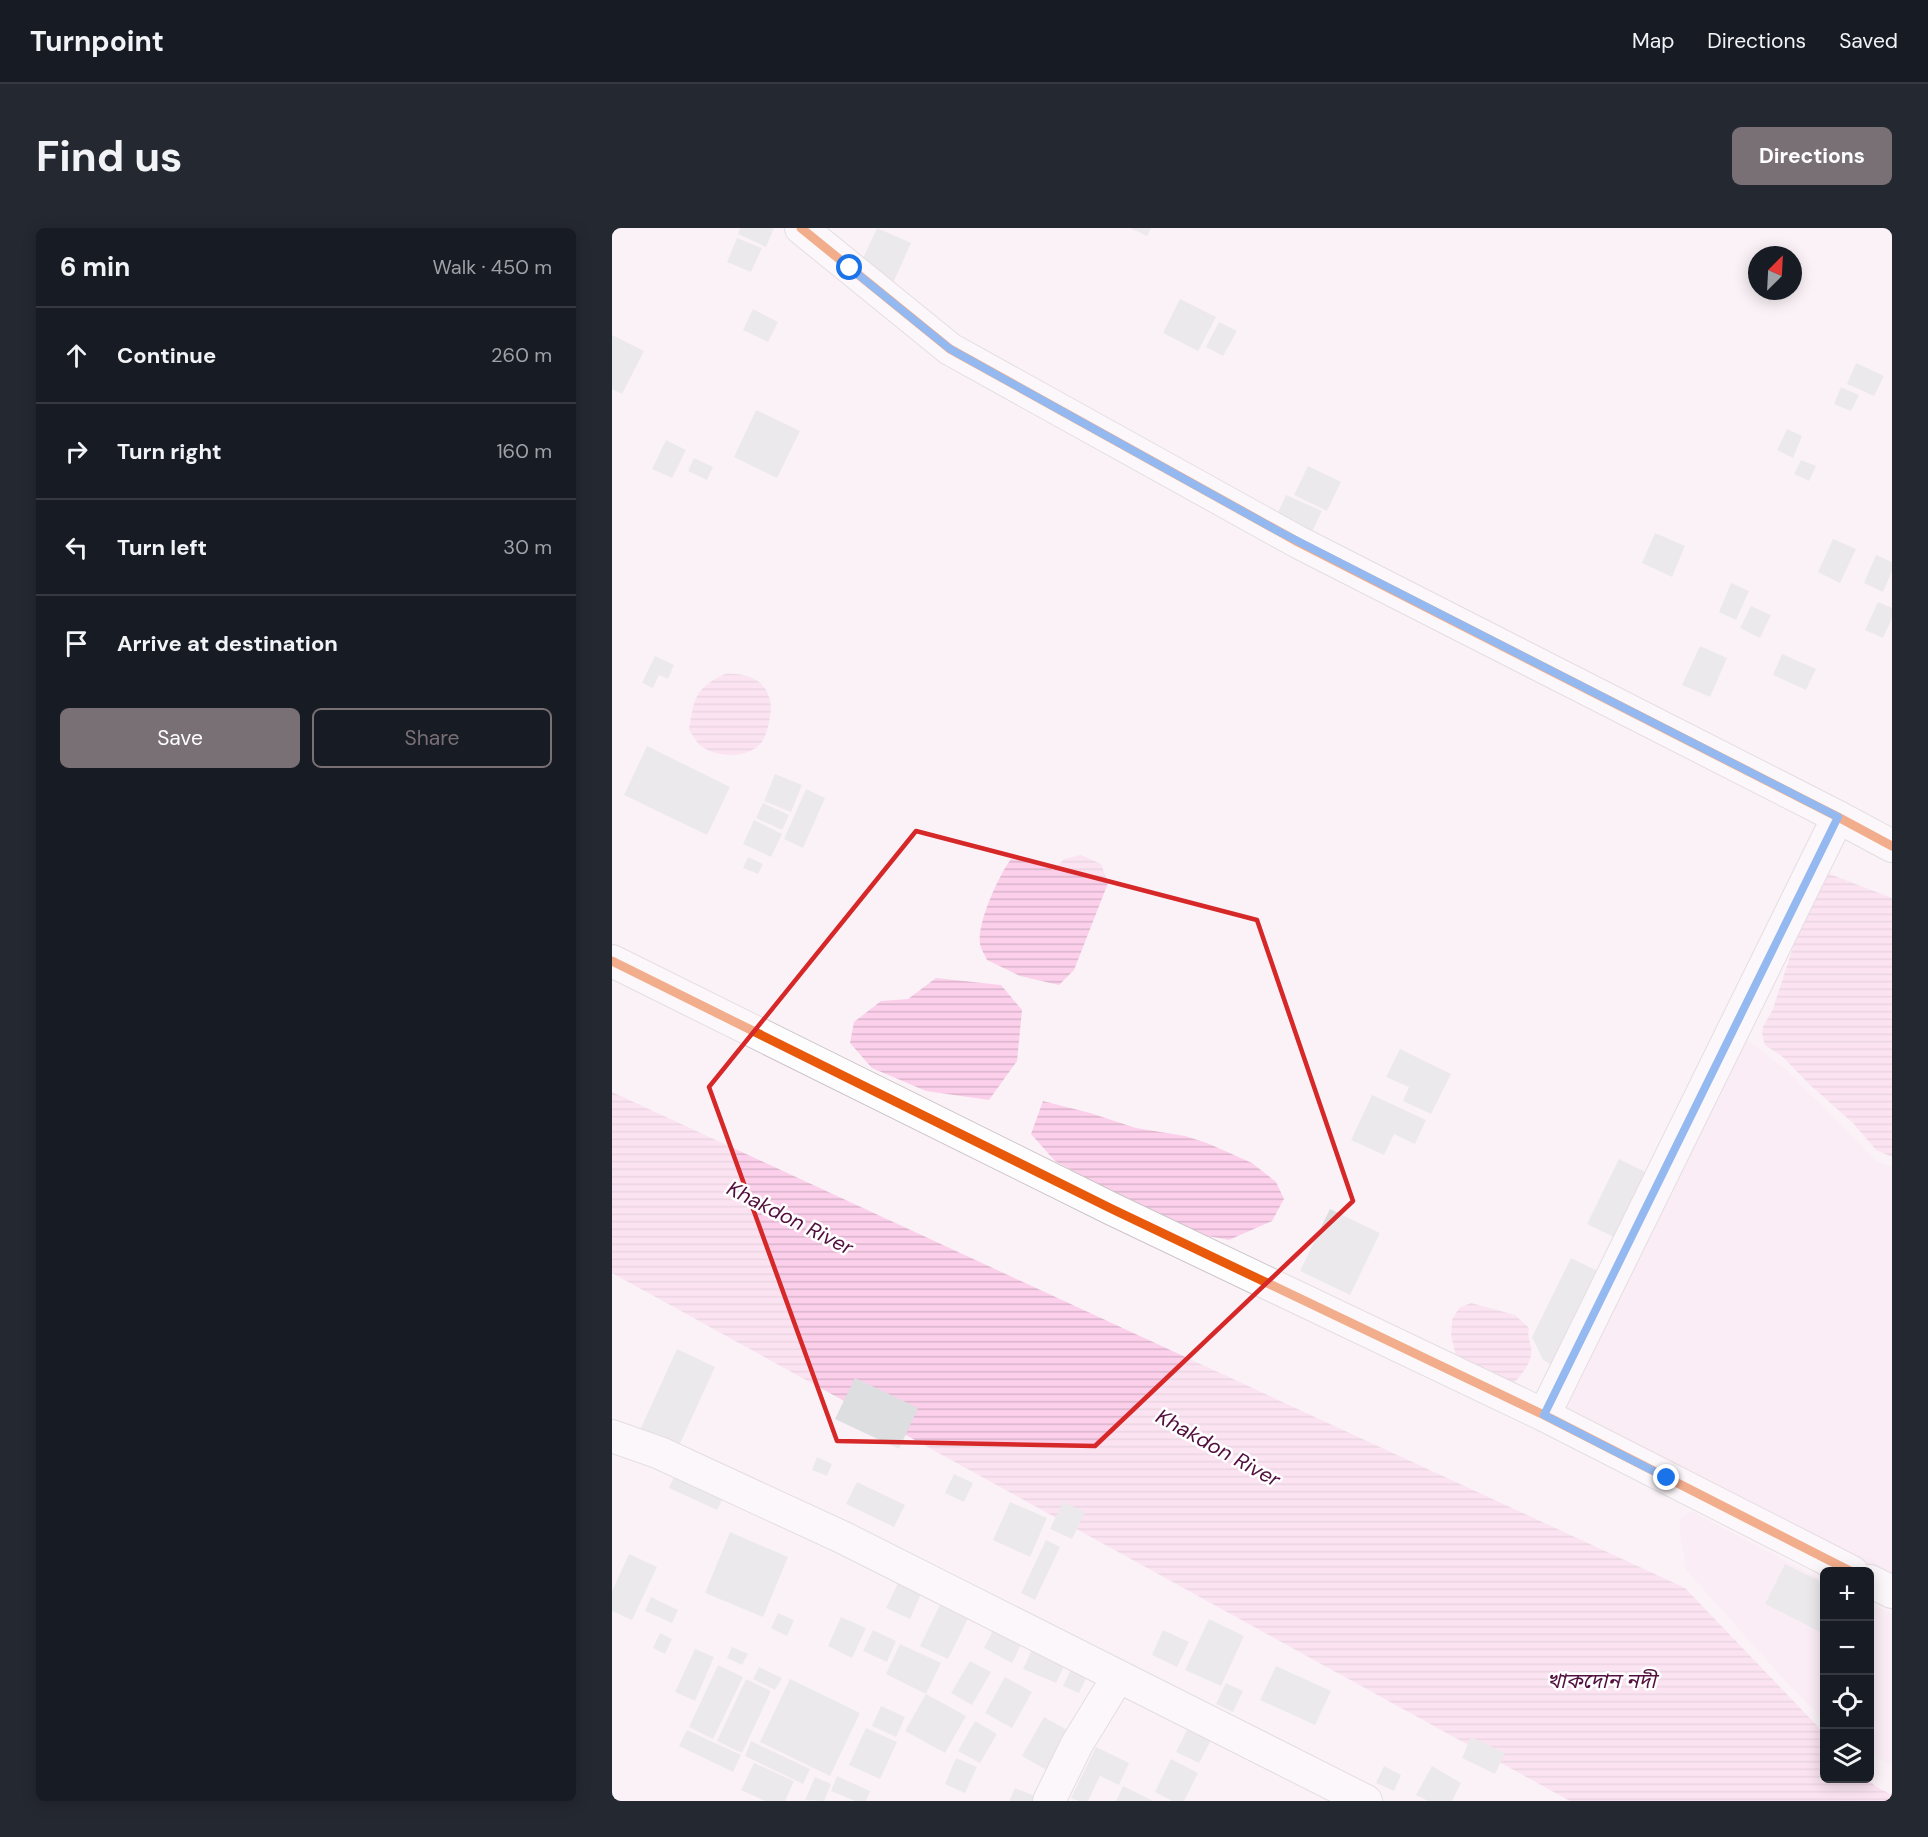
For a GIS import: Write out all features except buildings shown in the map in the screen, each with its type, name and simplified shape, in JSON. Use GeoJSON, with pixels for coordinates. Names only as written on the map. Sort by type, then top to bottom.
{"type":"FeatureCollection","features":[{"type":"Feature","properties":{"kind":"street"},"geometry":{"type":"LineString","coordinates":[[801,228],[950,349],[1298,542],[1892,846]]}},
{"type":"Feature","properties":{"kind":"street"},"geometry":{"type":"LineString","coordinates":[[1544,1415],[1838,817]]}},
{"type":"Feature","properties":{"kind":"street"},"geometry":{"type":"LineString","coordinates":[[612,961],[1112,1209],[1544,1415],[1841,1567]]}},
{"type":"Feature","properties":{"kind":"street"},"geometry":{"type":"LineString","coordinates":[[612,1436],[660,1453],[844,1539],[1366,1801]]}},
{"type":"Feature","properties":{"kind":"street"},"geometry":{"type":"LineString","coordinates":[[1874,1583],[1892,1592]]}},
{"type":"Feature","properties":{"kind":"street"},"geometry":{"type":"LineString","coordinates":[[1049,1801],[1077,1744],[1118,1677]]}},
{"type":"Feature","properties":{"kind":"highlighted area"},"geometry":{"type":"Polygon","coordinates":[[[916,831],[1257,920],[1353,1201],[1095,1446],[837,1441],[709,1087],[916,831]]]}},
{"type":"Feature","properties":{"kind":"shaded area"},"geometry":{"type":"Polygon","coordinates":[[[1735,1031],[1787,1070],[1877,1162],[1892,1167],[1892,1580],[1874,1571],[1874,1567],[1867,1567],[1554,1404],[1735,1031]]]}},
{"type":"Feature","properties":{"kind":"shaded area"},"geometry":{"type":"Polygon","coordinates":[[[1691,1511],[1820,1579],[1820,1716],[1788,1684],[1686,1570],[1679,1528],[1681,1518],[1691,1511]]]}},
{"type":"Feature","properties":{"kind":"shaded area"},"geometry":{"type":"Polygon","coordinates":[[[1874,1606],[1892,1614],[1892,1766],[1874,1755],[1874,1606]]]}},
{"type":"Feature","properties":{"kind":"water"},"geometry":{"type":"Polygon","coordinates":[[[725,674],[746,676],[755,680],[762,685],[770,700],[769,722],[762,741],[755,748],[740,754],[722,754],[706,749],[699,744],[689,730],[698,695],[707,684],[725,674]]]}},
{"type":"Feature","properties":{"kind":"water"},"geometry":{"type":"Polygon","coordinates":[[[1081,855],[1101,864],[1108,883],[1074,970],[1059,985],[1020,976],[987,960],[980,945],[982,924],[995,887],[1011,859],[1040,862],[1053,870],[1064,859],[1081,855]]]}},
{"type":"Feature","properties":{"kind":"water"},"geometry":{"type":"Polygon","coordinates":[[[1827,873],[1892,898],[1892,1157],[1876,1150],[1853,1123],[1810,1085],[1783,1057],[1765,1045],[1762,1033],[1773,1009],[1804,913],[1827,873]]]}},
{"type":"Feature","properties":{"kind":"water"},"geometry":{"type":"Polygon","coordinates":[[[936,978],[1001,985],[1022,1010],[1017,1061],[989,1100],[926,1091],[872,1068],[850,1043],[854,1022],[881,1001],[908,999],[936,978]]]}},
{"type":"Feature","properties":{"kind":"water","name":"খাকদোন নদী"},"geometry":{"type":"Polygon","coordinates":[[[612,1092],[1685,1588],[1820,1729],[1820,1783],[1872,1783],[1892,1795],[1892,1801],[1570,1801],[612,1273],[612,1092]]]}},
{"type":"Feature","properties":{"kind":"water"},"geometry":{"type":"Polygon","coordinates":[[[1043,1101],[1136,1128],[1185,1136],[1207,1143],[1252,1163],[1276,1182],[1284,1199],[1272,1221],[1229,1240],[1197,1234],[1153,1214],[1055,1161],[1031,1134],[1043,1101]]]}},
{"type":"Feature","properties":{"kind":"water"},"geometry":{"type":"Polygon","coordinates":[[[1471,1303],[1515,1315],[1529,1328],[1530,1359],[1519,1378],[1511,1386],[1468,1368],[1456,1355],[1451,1336],[1452,1320],[1459,1308],[1471,1303]]]}},
{"type":"Feature","properties":{"kind":"cycle path"},"geometry":{"type":"LineString","coordinates":[[801,228],[950,349],[1298,542],[1892,846]]}},
{"type":"Feature","properties":{"kind":"cycle path"},"geometry":{"type":"LineString","coordinates":[[612,961],[1112,1209],[1544,1415],[1842,1567]]}},
{"type":"Feature","properties":{"kind":"route"},"geometry":{"type":"LineString","coordinates":[[850,268],[950,349],[1298,542],[1838,817],[1544,1415],[1667,1478]]}},
{"type":"Feature","properties":{"kind":"water label","name":"Khakdon River"},"geometry":{"type":"Point","coordinates":[790,1218]}},
{"type":"Feature","properties":{"kind":"water label","name":"Khakdon River"},"geometry":{"type":"Point","coordinates":[1218,1448]}}]}
